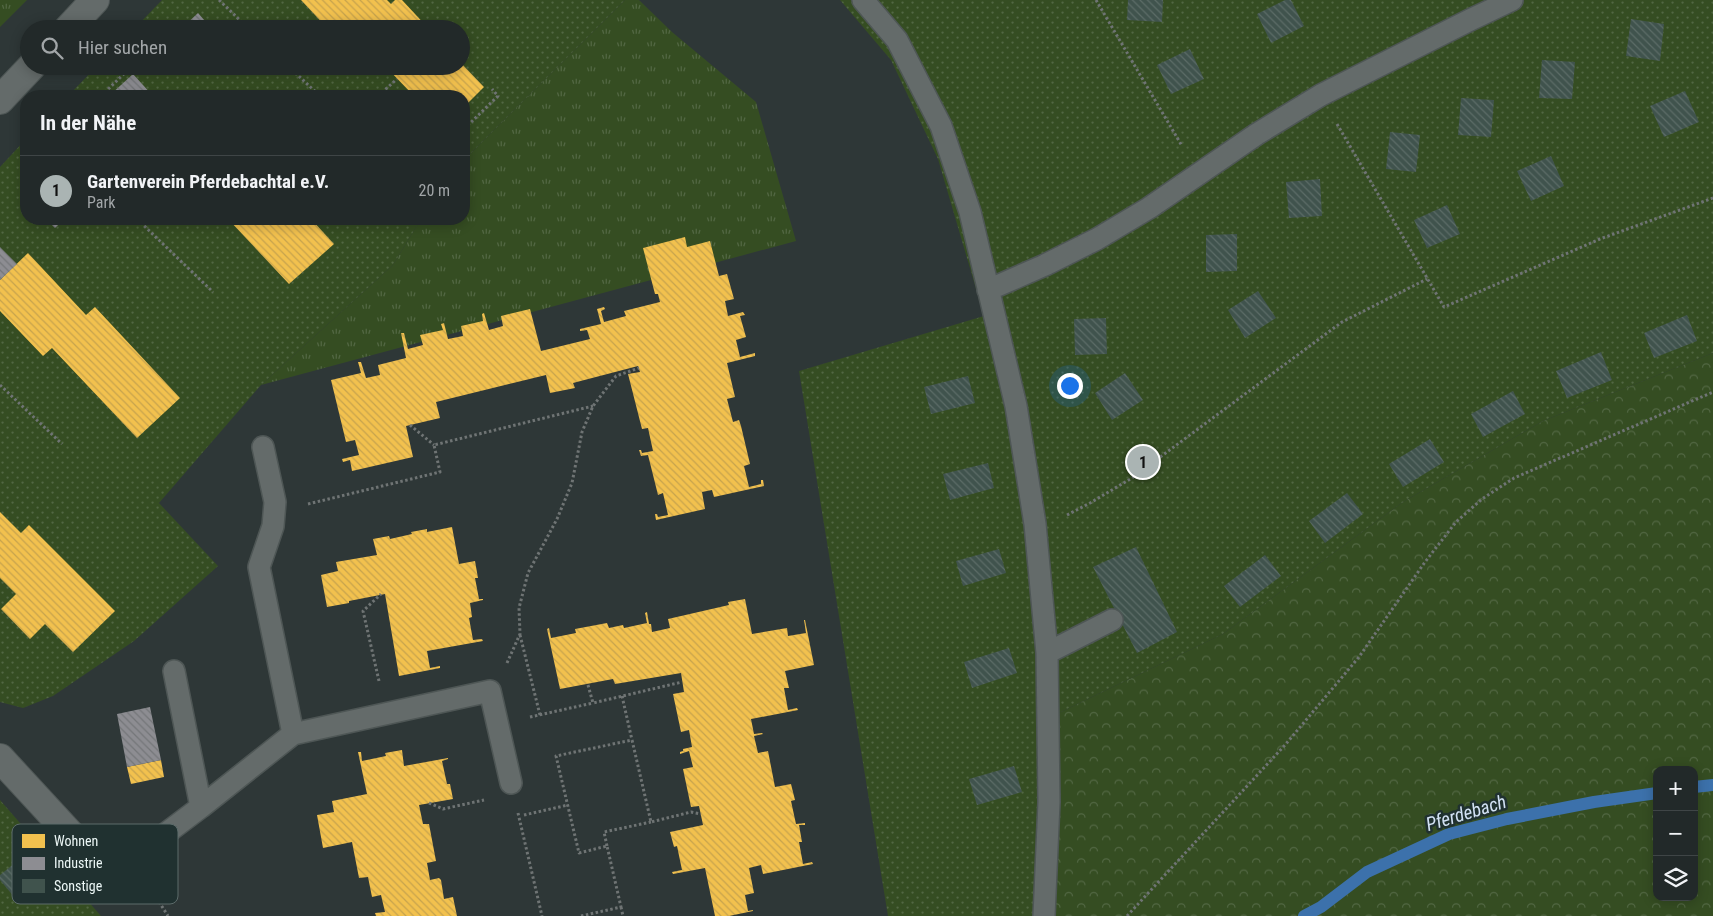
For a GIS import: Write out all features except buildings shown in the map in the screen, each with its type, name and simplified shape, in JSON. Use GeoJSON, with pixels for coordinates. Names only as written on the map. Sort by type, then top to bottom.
{"type":"FeatureCollection","features":[{"type":"Feature","properties":{"kind":"street"},"geometry":{"type":"LineString","coordinates":[[76,20],[95,0]]}},
{"type":"Feature","properties":{"kind":"street"},"geometry":{"type":"LineString","coordinates":[[0,100],[24,75]]}},
{"type":"Feature","properties":{"kind":"street"},"geometry":{"type":"LineString","coordinates":[[0,758],[61,824]]}},
{"type":"Feature","properties":{"kind":"lane"},"geometry":{"type":"LineString","coordinates":[[863,0],[897,40],[941,126],[970,212],[1016,406],[1035,524],[1047,653],[1049,802],[1044,916]]}},
{"type":"Feature","properties":{"kind":"lane"},"geometry":{"type":"LineString","coordinates":[[988,290],[1045,266],[1097,239],[1148,208],[1257,134],[1321,95],[1512,0]]}},
{"type":"Feature","properties":{"kind":"lane"},"geometry":{"type":"LineString","coordinates":[[263,447],[275,502],[273,526],[259,567],[293,734]]}},
{"type":"Feature","properties":{"kind":"lane"},"geometry":{"type":"LineString","coordinates":[[1047,653],[1112,620]]}},
{"type":"Feature","properties":{"kind":"lane"},"geometry":{"type":"LineString","coordinates":[[174,671],[201,807]]}},
{"type":"Feature","properties":{"kind":"lane"},"geometry":{"type":"LineString","coordinates":[[178,824],[293,734],[490,691],[512,788]]}},
{"type":"Feature","properties":{"kind":"path"},"geometry":{"type":"LineString","coordinates":[[219,0],[240,20]]}},
{"type":"Feature","properties":{"kind":"path"},"geometry":{"type":"LineString","coordinates":[[1096,0],[1199,174]]}},
{"type":"Feature","properties":{"kind":"path"},"geometry":{"type":"LineString","coordinates":[[108,90],[123,75]]}},
{"type":"Feature","properties":{"kind":"path"},"geometry":{"type":"LineString","coordinates":[[298,75],[314,90]]}},
{"type":"Feature","properties":{"kind":"path"},"geometry":{"type":"LineString","coordinates":[[385,90],[397,79]]}},
{"type":"Feature","properties":{"kind":"path"},"geometry":{"type":"LineString","coordinates":[[470,123],[498,96],[492,89]]}},
{"type":"Feature","properties":{"kind":"path"},"geometry":{"type":"LineString","coordinates":[[1321,95],[1444,307],[1600,239],[1713,198]]}},
{"type":"Feature","properties":{"kind":"path"},"geometry":{"type":"LineString","coordinates":[[143,225],[212,292]]}},
{"type":"Feature","properties":{"kind":"path"},"geometry":{"type":"LineString","coordinates":[[1035,524],[1071,513],[1132,478],[1342,322],[1427,278]]}},
{"type":"Feature","properties":{"kind":"path"},"geometry":{"type":"LineString","coordinates":[[540,715],[520,634],[519,608],[528,573],[557,519],[572,483],[582,432],[593,406],[616,376],[639,368]]}},
{"type":"Feature","properties":{"kind":"path"},"geometry":{"type":"LineString","coordinates":[[0,385],[62,444]]}},
{"type":"Feature","properties":{"kind":"path"},"geometry":{"type":"LineString","coordinates":[[1127,916],[1285,745],[1359,657],[1425,562],[1456,522],[1482,499],[1514,478],[1713,392]]}},
{"type":"Feature","properties":{"kind":"path"},"geometry":{"type":"LineString","coordinates":[[434,445],[593,406]]}},
{"type":"Feature","properties":{"kind":"path"},"geometry":{"type":"LineString","coordinates":[[274,512],[440,472],[434,445],[410,425]]}},
{"type":"Feature","properties":{"kind":"path"},"geometry":{"type":"LineString","coordinates":[[381,594],[363,610],[387,714]]}},
{"type":"Feature","properties":{"kind":"path"},"geometry":{"type":"LineString","coordinates":[[490,691],[508,662],[520,634]]}},
{"type":"Feature","properties":{"kind":"path"},"geometry":{"type":"LineString","coordinates":[[498,724],[682,682]]}},
{"type":"Feature","properties":{"kind":"path"},"geometry":{"type":"LineString","coordinates":[[588,685],[593,703]]}},
{"type":"Feature","properties":{"kind":"path"},"geometry":{"type":"LineString","coordinates":[[622,696],[651,822]]}},
{"type":"Feature","properties":{"kind":"path"},"geometry":{"type":"LineString","coordinates":[[607,846],[579,853],[556,756],[632,740]]}},
{"type":"Feature","properties":{"kind":"path"},"geometry":{"type":"LineString","coordinates":[[429,803],[443,809],[512,788],[542,916]]}},
{"type":"Feature","properties":{"kind":"path"},"geometry":{"type":"LineString","coordinates":[[519,816],[568,805]]}},
{"type":"Feature","properties":{"kind":"path"},"geometry":{"type":"LineString","coordinates":[[623,916],[604,832],[690,812],[701,814]]}},
{"type":"Feature","properties":{"kind":"path"},"geometry":{"type":"LineString","coordinates":[[581,916],[621,907]]}},
{"type":"Feature","properties":{"kind":"green space"},"geometry":{"type":"Polygon","coordinates":[[[0,0],[27,0],[0,27],[0,0]]]}},
{"type":"Feature","properties":{"kind":"green space"},"geometry":{"type":"Polygon","coordinates":[[[162,0],[625,0],[470,154],[470,90],[74,90],[88,75],[470,75],[470,20],[143,20],[162,0]]]}},
{"type":"Feature","properties":{"kind":"green space"},"geometry":{"type":"Polygon","coordinates":[[[625,0],[639,0],[672,32],[756,102],[796,241],[261,385],[393,265],[417,225],[470,225],[470,154],[625,0]]]}},
{"type":"Feature","properties":{"kind":"green space"},"geometry":{"type":"Polygon","coordinates":[[[840,0],[1713,0],[1713,353],[1543,421],[1403,502],[1223,634],[1040,722],[1036,916],[888,916],[799,371],[984,316],[938,159],[891,60],[840,0]]]}},
{"type":"Feature","properties":{"kind":"green space"},"geometry":{"type":"Polygon","coordinates":[[[20,145],[20,225],[417,225],[393,265],[261,385],[159,503],[218,566],[134,641],[53,696],[23,708],[0,702],[0,167],[20,145]]]}},
{"type":"Feature","properties":{"kind":"green space"},"geometry":{"type":"Polygon","coordinates":[[[1713,353],[1713,916],[1036,916],[1040,722],[1223,634],[1403,502],[1543,421],[1713,353]]]}},
{"type":"Feature","properties":{"kind":"green space"},"geometry":{"type":"Polygon","coordinates":[[[0,800],[21,824],[12,824],[12,904],[91,904],[101,916],[0,916],[0,800]]]}},
{"type":"Feature","properties":{"kind":"waterway","name":"Pferdebach"},"geometry":{"type":"LineString","coordinates":[[1698,787],[1713,785]]}},
{"type":"Feature","properties":{"kind":"waterway","name":"Pferdebach"},"geometry":{"type":"LineString","coordinates":[[1304,916],[1321,907],[1367,872],[1449,834],[1507,819],[1594,802],[1653,794]]}},
{"type":"Feature","properties":{"kind":"place","name":"Gartenverein Pferdebachtal e.V."},"geometry":{"type":"Point","coordinates":[1143,462]}}]}
